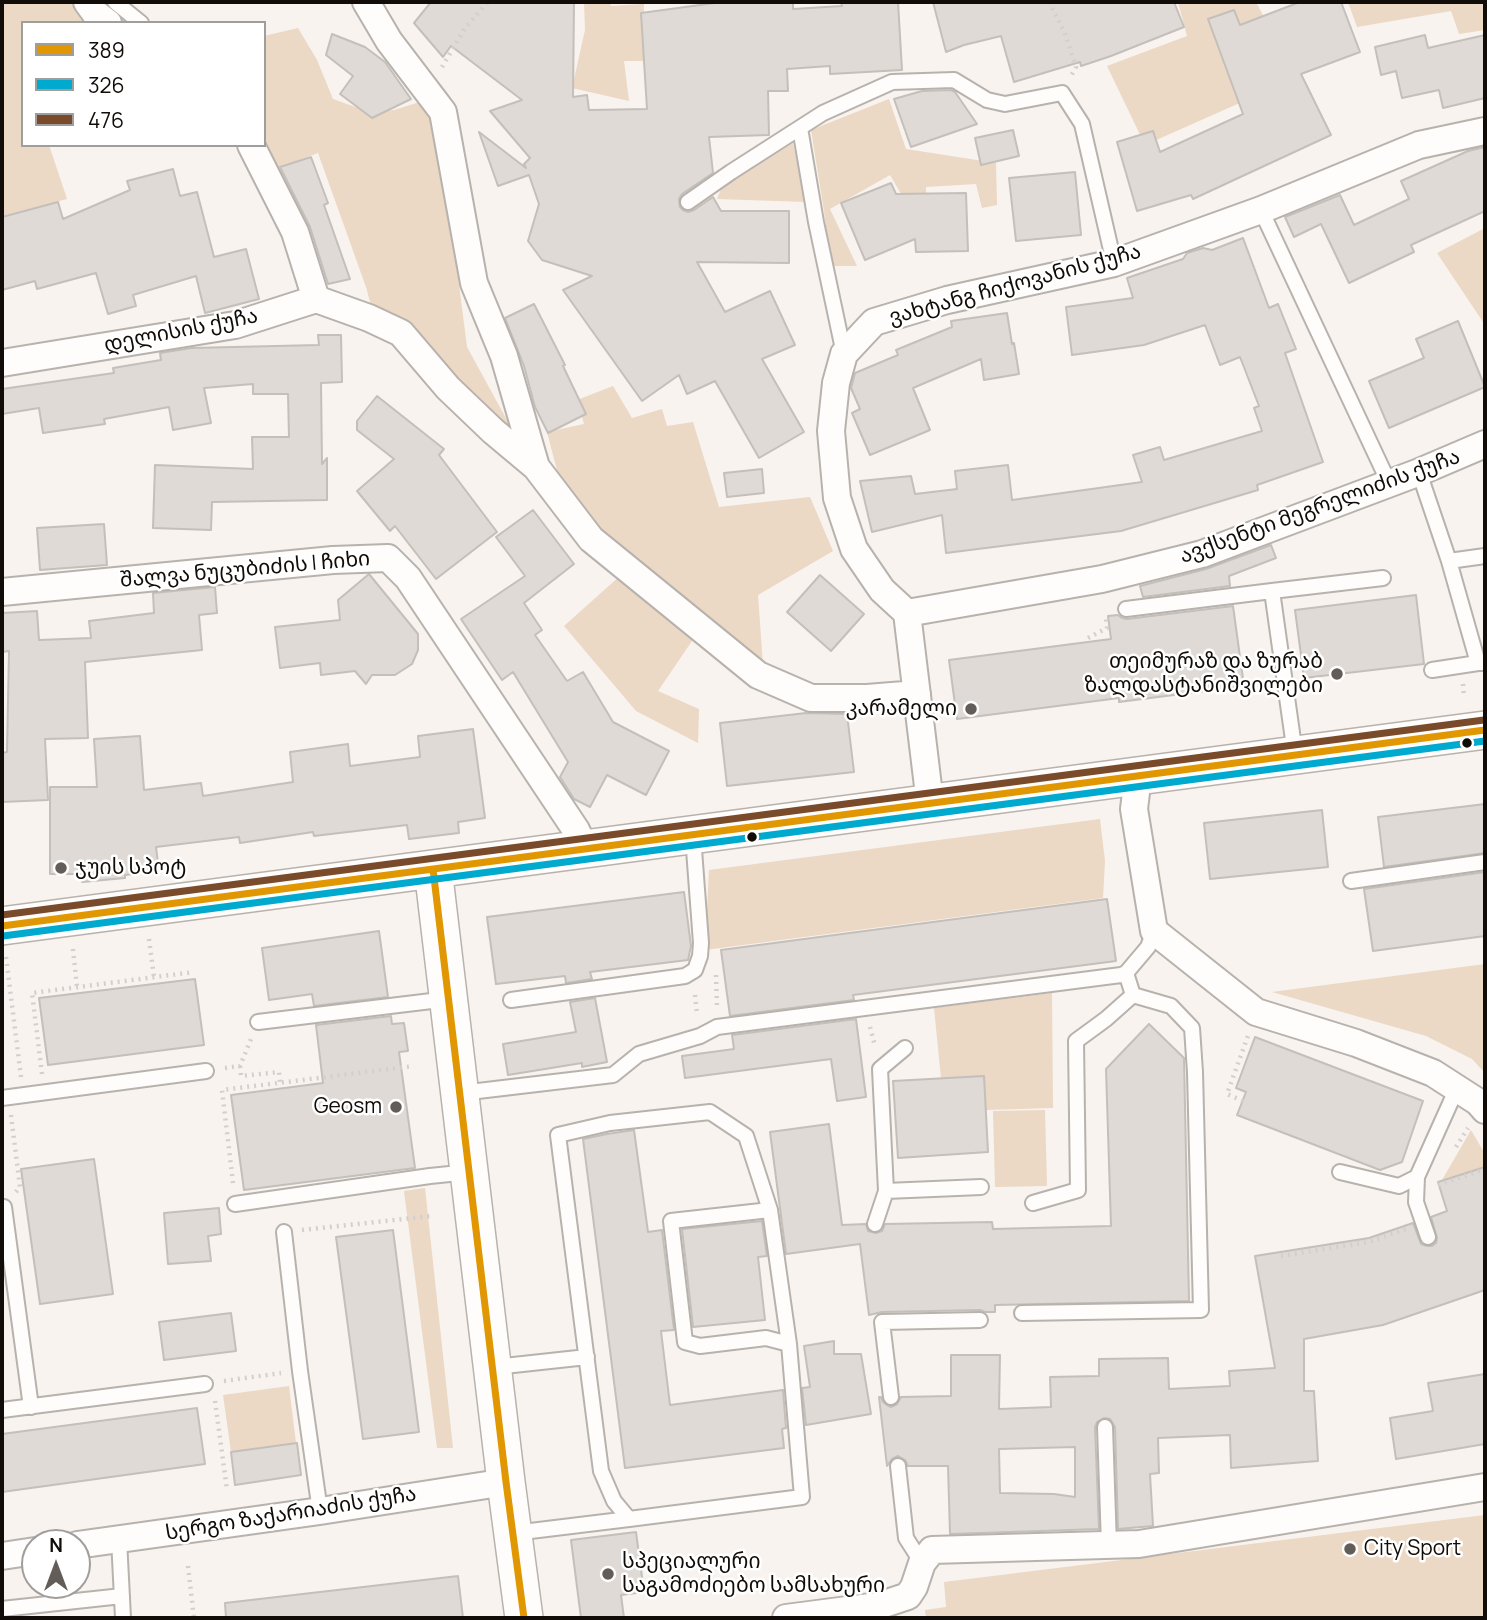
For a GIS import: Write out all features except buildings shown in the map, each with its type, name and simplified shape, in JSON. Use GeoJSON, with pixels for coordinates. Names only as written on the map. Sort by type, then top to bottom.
{"type":"FeatureCollection","features":[{"type":"Feature","properties":{"kind":"main road"},"geometry":{"type":"LineString","coordinates":[[4,941],[433,869],[1485,730]]}},
{"type":"Feature","properties":{"kind":"main road"},"geometry":{"type":"LineString","coordinates":[[433,869],[524,1618]]}},
{"type":"Feature","properties":{"kind":"street"},"geometry":{"type":"LineString","coordinates":[[87,2],[106,21]]}},
{"type":"Feature","properties":{"kind":"street"},"geometry":{"type":"LineString","coordinates":[[366,2],[389,41],[443,111],[474,283],[505,356],[536,467]]}},
{"type":"Feature","properties":{"kind":"street","name":"ვახტანგ ჩიქოვანის ქუჩა"},"geometry":{"type":"LineString","coordinates":[[907,613],[882,590],[854,549],[837,498],[831,431],[836,383],[844,354],[874,322],[947,300],[1114,263],[1261,210],[1419,145],[1485,131]]}},
{"type":"Feature","properties":{"kind":"street"},"geometry":{"type":"LineString","coordinates":[[252,147],[295,232],[316,299],[401,333],[448,388],[536,467],[591,539],[758,675],[811,698],[867,698],[917,694]]}},
{"type":"Feature","properties":{"kind":"street","name":"დელისის ქუჩა"},"geometry":{"type":"LineString","coordinates":[[2,363],[235,325],[316,299]]}},
{"type":"Feature","properties":{"kind":"street","name":"ავქსენტი მეგრელიძის ქუჩა"},"geometry":{"type":"LineString","coordinates":[[907,613],[1102,579],[1202,555],[1417,474],[1485,444]]}},
{"type":"Feature","properties":{"kind":"street","name":"შალვა ნუცუბიძის I ჩიხი"},"geometry":{"type":"LineString","coordinates":[[2,592],[333,560],[388,558],[408,578],[576,830],[585,849]]}},
{"type":"Feature","properties":{"kind":"street"},"geometry":{"type":"LineString","coordinates":[[907,613],[930,803]]}},
{"type":"Feature","properties":{"kind":"street"},"geometry":{"type":"LineString","coordinates":[[1138,776],[1134,809],[1154,931],[1256,1012],[1356,1043],[1433,1073],[1483,1107]]}},
{"type":"Feature","properties":{"kind":"street","name":"სერგო ზაქარიაძის ქუჩა"},"geometry":{"type":"LineString","coordinates":[[91,1543],[506,1482]]}},
{"type":"Feature","properties":{"kind":"street"},"geometry":{"type":"LineString","coordinates":[[786,1618],[878,1606],[908,1596],[922,1563],[932,1550],[1139,1544],[1485,1487]]}},
{"type":"Feature","properties":{"kind":"street"},"geometry":{"type":"LineString","coordinates":[[2,1556],[21,1553]]}},
{"type":"Feature","properties":{"kind":"lane"},"geometry":{"type":"LineString","coordinates":[[115,2],[139,21]]}},
{"type":"Feature","properties":{"kind":"lane"},"geometry":{"type":"LineString","coordinates":[[688,202],[823,113],[892,82],[954,80],[987,100],[1005,104],[1062,93],[1082,124],[1114,263]]}},
{"type":"Feature","properties":{"kind":"lane"},"geometry":{"type":"LineString","coordinates":[[800,128],[816,222],[844,354]]}},
{"type":"Feature","properties":{"kind":"lane"},"geometry":{"type":"LineString","coordinates":[[1261,210],[1389,483]]}},
{"type":"Feature","properties":{"kind":"lane"},"geometry":{"type":"LineString","coordinates":[[1417,474],[1423,484],[1482,663],[1432,670]]}},
{"type":"Feature","properties":{"kind":"lane"},"geometry":{"type":"LineString","coordinates":[[1449,561],[1485,556]]}},
{"type":"Feature","properties":{"kind":"lane"},"geometry":{"type":"LineString","coordinates":[[1126,609],[1383,578]]}},
{"type":"Feature","properties":{"kind":"lane"},"geometry":{"type":"LineString","coordinates":[[1272,590],[1295,755]]}},
{"type":"Feature","properties":{"kind":"lane"},"geometry":{"type":"LineString","coordinates":[[511,1000],[685,976],[695,970],[701,943],[693,835]]}},
{"type":"Feature","properties":{"kind":"lane"},"geometry":{"type":"LineString","coordinates":[[1351,881],[1485,862]]}},
{"type":"Feature","properties":{"kind":"lane"},"geometry":{"type":"LineString","coordinates":[[460,1093],[613,1075],[639,1054],[700,1036],[717,1027],[1126,973],[1148,947],[1154,931]]}},
{"type":"Feature","properties":{"kind":"lane"},"geometry":{"type":"LineString","coordinates":[[1126,973],[1133,995]]}},
{"type":"Feature","properties":{"kind":"lane"},"geometry":{"type":"LineString","coordinates":[[1032,1203],[1078,1190],[1076,1041],[1133,995]]}},
{"type":"Feature","properties":{"kind":"lane"},"geometry":{"type":"LineString","coordinates":[[1021,1313],[1202,1310],[1192,1028],[1171,1006],[1133,995]]}},
{"type":"Feature","properties":{"kind":"lane"},"geometry":{"type":"LineString","coordinates":[[258,1022],[449,998]]}},
{"type":"Feature","properties":{"kind":"lane"},"geometry":{"type":"LineString","coordinates":[[875,1224],[886,1191],[880,1069],[905,1048]]}},
{"type":"Feature","properties":{"kind":"lane"},"geometry":{"type":"LineString","coordinates":[[11,1097],[206,1071]]}},
{"type":"Feature","properties":{"kind":"lane"},"geometry":{"type":"LineString","coordinates":[[1428,1237],[1416,1202],[1417,1177],[1457,1088]]}},
{"type":"Feature","properties":{"kind":"lane"},"geometry":{"type":"LineString","coordinates":[[513,1533],[629,1519],[802,1497],[789,1344],[770,1210],[746,1136],[710,1112],[610,1122],[558,1135],[601,1471],[614,1501],[629,1519]]}},
{"type":"Feature","properties":{"kind":"lane"},"geometry":{"type":"LineString","coordinates":[[235,1205],[470,1172]]}},
{"type":"Feature","properties":{"kind":"lane"},"geometry":{"type":"LineString","coordinates":[[1339,1172],[1399,1186],[1417,1177]]}},
{"type":"Feature","properties":{"kind":"lane"},"geometry":{"type":"LineString","coordinates":[[886,1191],[981,1187]]}},
{"type":"Feature","properties":{"kind":"lane"},"geometry":{"type":"LineString","coordinates":[[3,1207],[31,1407]]}},
{"type":"Feature","properties":{"kind":"lane"},"geometry":{"type":"LineString","coordinates":[[770,1210],[671,1221],[685,1342],[700,1346],[766,1338],[789,1344]]}},
{"type":"Feature","properties":{"kind":"lane"},"geometry":{"type":"LineString","coordinates":[[284,1233],[320,1511]]}},
{"type":"Feature","properties":{"kind":"lane"},"geometry":{"type":"LineString","coordinates":[[891,1397],[882,1318],[980,1320]]}},
{"type":"Feature","properties":{"kind":"lane"},"geometry":{"type":"LineString","coordinates":[[493,1367],[587,1357]]}},
{"type":"Feature","properties":{"kind":"lane"},"geometry":{"type":"LineString","coordinates":[[2,1410],[209,1383]]}},
{"type":"Feature","properties":{"kind":"lane"},"geometry":{"type":"LineString","coordinates":[[1105,1427],[1109,1545]]}},
{"type":"Feature","properties":{"kind":"lane"},"geometry":{"type":"LineString","coordinates":[[898,1466],[906,1538],[922,1563]]}},
{"type":"Feature","properties":{"kind":"lane"},"geometry":{"type":"LineString","coordinates":[[119,1539],[123,1618]]}},
{"type":"Feature","properties":{"kind":"lane"},"geometry":{"type":"LineString","coordinates":[[2,1609],[122,1596]]}},
{"type":"Feature","properties":{"kind":"path"},"geometry":{"type":"LineString","coordinates":[[428,92],[465,28],[488,2]]}},
{"type":"Feature","properties":{"kind":"path"},"geometry":{"type":"LineString","coordinates":[[1049,2],[1065,30],[1076,68],[1062,93]]}},
{"type":"Feature","properties":{"kind":"path"},"geometry":{"type":"LineString","coordinates":[[1088,638],[1107,628],[1102,579]]}},
{"type":"Feature","properties":{"kind":"path"},"geometry":{"type":"LineString","coordinates":[[149,937],[154,977]]}},
{"type":"Feature","properties":{"kind":"path"},"geometry":{"type":"LineString","coordinates":[[3,1207],[20,1187],[11,1097],[4,941]]}},
{"type":"Feature","properties":{"kind":"path"},"geometry":{"type":"LineString","coordinates":[[72,947],[77,987]]}},
{"type":"Feature","properties":{"kind":"path"},"geometry":{"type":"LineString","coordinates":[[716,962],[717,1027]]}},
{"type":"Feature","properties":{"kind":"path"},"geometry":{"type":"LineString","coordinates":[[44,1092],[32,993],[194,972]]}},
{"type":"Feature","properties":{"kind":"path"},"geometry":{"type":"LineString","coordinates":[[853,1009],[854,1019],[860,1022],[869,1021],[880,1069]]}},
{"type":"Feature","properties":{"kind":"path"},"geometry":{"type":"LineString","coordinates":[[1243,1101],[1227,1094],[1256,1012]]}},
{"type":"Feature","properties":{"kind":"path"},"geometry":{"type":"LineString","coordinates":[[258,1022],[240,1066],[242,1076],[279,1072],[280,1082]]}},
{"type":"Feature","properties":{"kind":"path"},"geometry":{"type":"LineString","coordinates":[[206,1071],[240,1066]]}},
{"type":"Feature","properties":{"kind":"path"},"geometry":{"type":"LineString","coordinates":[[235,1205],[222,1090],[414,1066]]}},
{"type":"Feature","properties":{"kind":"path"},"geometry":{"type":"LineString","coordinates":[[1452,1154],[1483,1107]]}},
{"type":"Feature","properties":{"kind":"path"},"geometry":{"type":"LineString","coordinates":[[1440,1175],[1434,1186],[1485,1169]]}},
{"type":"Feature","properties":{"kind":"path"},"geometry":{"type":"LineString","coordinates":[[284,1233],[432,1216]]}},
{"type":"Feature","properties":{"kind":"path"},"geometry":{"type":"LineString","coordinates":[[1282,1258],[1378,1242],[1411,1228]]}},
{"type":"Feature","properties":{"kind":"path"},"geometry":{"type":"LineString","coordinates":[[227,1490],[209,1383],[300,1371]]}},
{"type":"Feature","properties":{"kind":"path"},"geometry":{"type":"LineString","coordinates":[[188,1566],[194,1618]]}},
{"type":"Feature","properties":{"kind":"shaded area"},"geometry":{"type":"Polygon","coordinates":[[[2,2],[108,2],[131,21],[21,21],[21,147],[50,147],[67,199],[2,216],[2,2]]]}},
{"type":"Feature","properties":{"kind":"shaded area"},"geometry":{"type":"Polygon","coordinates":[[[584,2],[610,2],[611,6],[644,4],[644,61],[624,61],[629,101],[572,88],[585,30],[584,2]]]}},
{"type":"Feature","properties":{"kind":"shaded area"},"geometry":{"type":"Polygon","coordinates":[[[1178,2],[1256,2],[1296,78],[1145,145],[1107,66],[1187,36],[1178,2]]]}},
{"type":"Feature","properties":{"kind":"shaded area"},"geometry":{"type":"Polygon","coordinates":[[[1348,2],[1485,2],[1485,30],[1459,34],[1451,11],[1357,27],[1348,2]]]}},
{"type":"Feature","properties":{"kind":"shaded area"},"geometry":{"type":"Polygon","coordinates":[[[298,28],[317,60],[333,99],[372,113],[394,110],[436,97],[430,124],[458,277],[467,347],[525,453],[372,309],[318,153],[272,170],[265,147],[266,36],[298,28]]]}},
{"type":"Feature","properties":{"kind":"shaded area"},"geometry":{"type":"Polygon","coordinates":[[[889,99],[906,149],[996,163],[997,205],[982,208],[976,184],[926,187],[926,212],[914,216],[890,175],[830,209],[857,266],[830,266],[811,130],[889,99]]]}},
{"type":"Feature","properties":{"kind":"shaded area"},"geometry":{"type":"Polygon","coordinates":[[[793,143],[806,202],[717,199],[722,187],[793,143]]]}},
{"type":"Feature","properties":{"kind":"shaded area"},"geometry":{"type":"Polygon","coordinates":[[[1485,228],[1485,322],[1483,322],[1437,253],[1485,228]]]}},
{"type":"Feature","properties":{"kind":"shaded area"},"geometry":{"type":"Polygon","coordinates":[[[613,386],[632,418],[662,409],[667,426],[693,422],[719,507],[810,497],[833,551],[758,595],[763,665],[592,529],[558,474],[547,432],[584,424],[577,400],[613,386]]]}},
{"type":"Feature","properties":{"kind":"shaded area"},"geometry":{"type":"Polygon","coordinates":[[[621,575],[694,638],[658,691],[699,709],[698,743],[636,711],[564,626],[621,575]]]}},
{"type":"Feature","properties":{"kind":"shaded area"},"geometry":{"type":"Polygon","coordinates":[[[1100,819],[1105,861],[1103,898],[705,950],[709,870],[1100,819]]]}},
{"type":"Feature","properties":{"kind":"shaded area"},"geometry":{"type":"Polygon","coordinates":[[[1485,964],[1485,1073],[1472,1059],[1426,1036],[1272,992],[1485,964]]]}},
{"type":"Feature","properties":{"kind":"shaded area"},"geometry":{"type":"Polygon","coordinates":[[[1052,993],[1053,1108],[986,1110],[984,1076],[941,1078],[934,1008],[1052,993]]]}},
{"type":"Feature","properties":{"kind":"shaded area"},"geometry":{"type":"Polygon","coordinates":[[[1045,1110],[1047,1186],[995,1187],[993,1111],[1045,1110]]]}},
{"type":"Feature","properties":{"kind":"shaded area"},"geometry":{"type":"Polygon","coordinates":[[[1471,1130],[1485,1154],[1485,1167],[1442,1180],[1471,1130]]]}},
{"type":"Feature","properties":{"kind":"shaded area"},"geometry":{"type":"Polygon","coordinates":[[[425,1188],[453,1448],[437,1448],[404,1191],[425,1188]]]}},
{"type":"Feature","properties":{"kind":"shaded area"},"geometry":{"type":"Polygon","coordinates":[[[289,1386],[296,1443],[231,1452],[223,1395],[289,1386]]]}},
{"type":"Feature","properties":{"kind":"shaded area","name":"City Sport"},"geometry":{"type":"Polygon","coordinates":[[[1485,1515],[1485,1618],[926,1618],[925,1610],[946,1607],[944,1582],[1485,1515]]]}},
{"type":"Feature","properties":{"kind":"transit line","name":"476"},"geometry":{"type":"LineString","coordinates":[[2,915],[1484,720]]}},
{"type":"Feature","properties":{"kind":"transit line","name":"389"},"geometry":{"type":"LineString","coordinates":[[2,926],[1485,730]]}},
{"type":"Feature","properties":{"kind":"transit line","name":"326"},"geometry":{"type":"LineString","coordinates":[[3,936],[1485,741]]}},
{"type":"Feature","properties":{"kind":"transit line","name":"389"},"geometry":{"type":"LineString","coordinates":[[433,869],[524,1618]]}},
{"type":"Feature","properties":{"kind":"place","name":"თეიმურაზ და ზურაბ ზალდასტანიშვილები"},"geometry":{"type":"Point","coordinates":[1337,674]}},
{"type":"Feature","properties":{"kind":"place","name":"კარამელი"},"geometry":{"type":"Point","coordinates":[971,709]}},
{"type":"Feature","properties":{"kind":"place","name":"ჯუის სპოტ"},"geometry":{"type":"Point","coordinates":[61,868]}},
{"type":"Feature","properties":{"kind":"place","name":"Geosm"},"geometry":{"type":"Point","coordinates":[396,1107]}},
{"type":"Feature","properties":{"kind":"place","name":"City Sport"},"geometry":{"type":"Point","coordinates":[1350,1549]}},
{"type":"Feature","properties":{"kind":"place","name":"სპეციალური საგამოძიებო სამსახური"},"geometry":{"type":"Point","coordinates":[608,1574]}}]}
